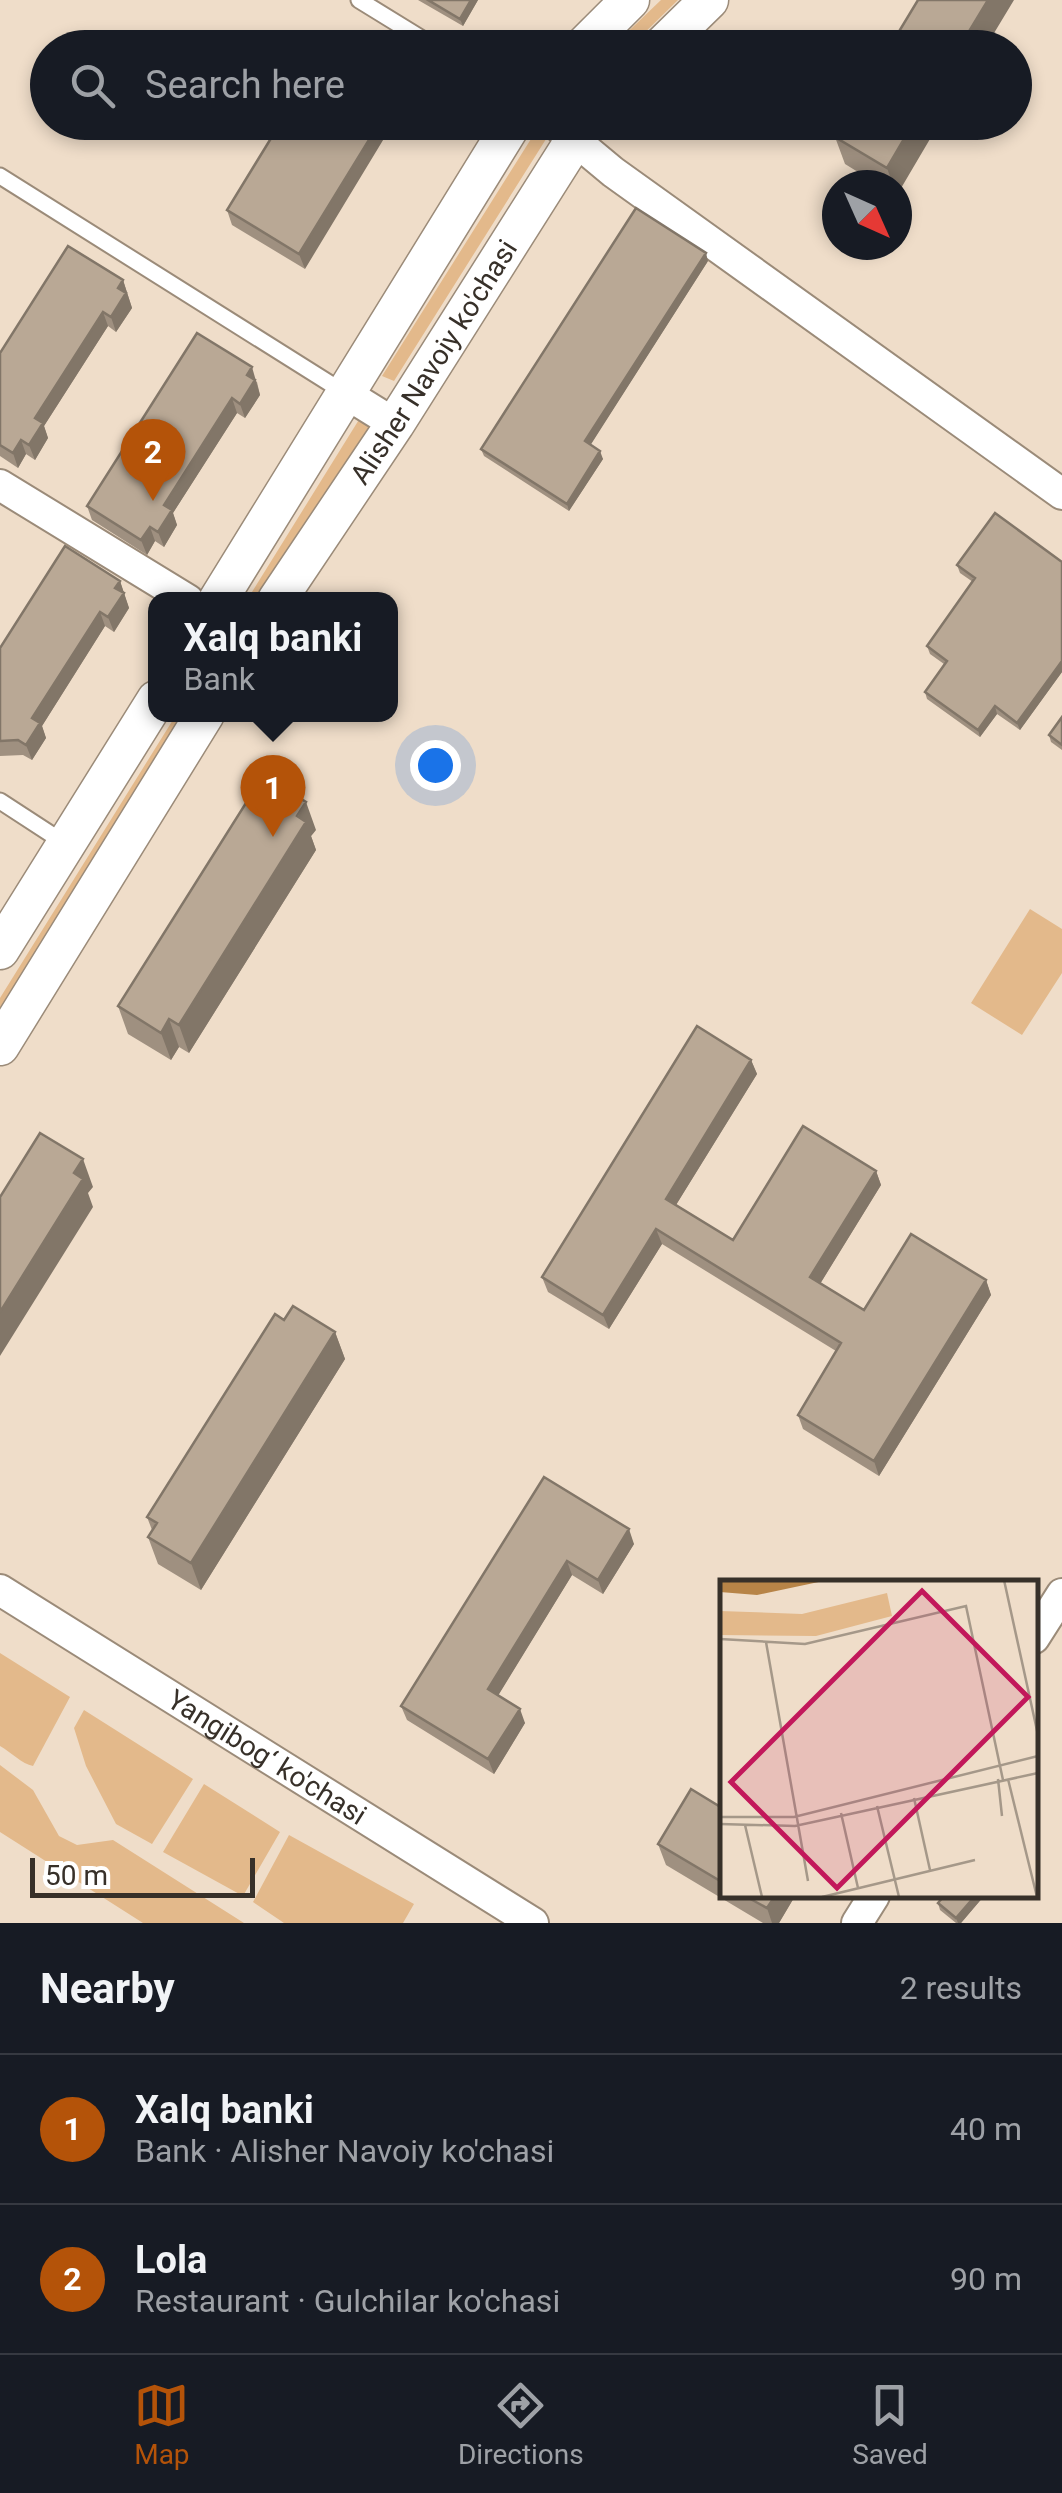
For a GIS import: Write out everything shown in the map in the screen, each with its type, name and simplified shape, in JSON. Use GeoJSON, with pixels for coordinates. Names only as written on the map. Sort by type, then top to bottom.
{"type":"FeatureCollection","features":[{"type":"Feature","properties":{"kind":"street"},"geometry":{"type":"LineString","coordinates":[[600,30],[630,0]]}},
{"type":"Feature","properties":{"kind":"street"},"geometry":{"type":"LineString","coordinates":[[678,30],[709,0]]}},
{"type":"Feature","properties":{"kind":"street","name":"Alisher Navoiy ko'chasi"},"geometry":{"type":"LineString","coordinates":[[223,592],[502,140]]}},
{"type":"Feature","properties":{"kind":"street","name":"Alisher Navoiy ko'chasi"},"geometry":{"type":"LineString","coordinates":[[282,592],[395,424],[564,140]]}},
{"type":"Feature","properties":{"kind":"street"},"geometry":{"type":"LineString","coordinates":[[582,140],[613,172],[1062,494]]}},
{"type":"Feature","properties":{"kind":"street"},"geometry":{"type":"LineString","coordinates":[[344,393],[395,424]]}},
{"type":"Feature","properties":{"kind":"street"},"geometry":{"type":"LineString","coordinates":[[0,485],[175,592]]}},
{"type":"Feature","properties":{"kind":"street"},"geometry":{"type":"LineString","coordinates":[[0,950],[148,713]]}},
{"type":"Feature","properties":{"kind":"street"},"geometry":{"type":"LineString","coordinates":[[0,1046],[200,722]]}},
{"type":"Feature","properties":{"kind":"street","name":"Yangibog‘ ko'chasi"},"geometry":{"type":"LineString","coordinates":[[0,1590],[533,1923]]}},
{"type":"Feature","properties":{"kind":"street"},"geometry":{"type":"LineString","coordinates":[[1037,1633],[1062,1594]]}},
{"type":"Feature","properties":{"kind":"street"},"geometry":{"type":"LineString","coordinates":[[857,1923],[873,1898]]}},
{"type":"Feature","properties":{"kind":"lane"},"geometry":{"type":"LineString","coordinates":[[359,0],[407,30]]}},
{"type":"Feature","properties":{"kind":"lane"},"geometry":{"type":"LineString","coordinates":[[0,176],[344,393]]}},
{"type":"Feature","properties":{"kind":"lane"},"geometry":{"type":"LineString","coordinates":[[0,801],[66,844]]}},
{"type":"Feature","properties":{"kind":"shaded area"},"geometry":{"type":"Polygon","coordinates":[[[661,0],[678,0],[647,30],[630,30],[661,0]]]}},
{"type":"Feature","properties":{"kind":"shaded area"},"geometry":{"type":"Polygon","coordinates":[[[530,140],[545,140],[394,381],[382,376],[530,140]]]}},
{"type":"Feature","properties":{"kind":"shaded area"},"geometry":{"type":"Polygon","coordinates":[[[360,418],[371,425],[266,592],[252,592],[360,418]]]}},
{"type":"Feature","properties":{"kind":"shaded area"},"geometry":{"type":"Polygon","coordinates":[[[172,722],[186,722],[0,1021],[0,998],[172,722]]]}},
{"type":"Feature","properties":{"kind":"shaded area"},"geometry":{"type":"Polygon","coordinates":[[[1030,909],[1062,929],[1062,973],[1022,1035],[971,1003],[1030,909]]]}},
{"type":"Feature","properties":{"kind":"shaded area"},"geometry":{"type":"Polygon","coordinates":[[[0,1653],[70,1697],[33,1766],[0,1746],[0,1653]]]}},
{"type":"Feature","properties":{"kind":"shaded area"},"geometry":{"type":"Polygon","coordinates":[[[84,1710],[193,1779],[152,1844],[116,1824],[86,1766],[74,1728],[84,1710]]]}},
{"type":"Feature","properties":{"kind":"shaded area"},"geometry":{"type":"Polygon","coordinates":[[[0,1765],[33,1790],[59,1836],[77,1845],[113,1840],[244,1923],[143,1923],[0,1832],[0,1765]]]}},
{"type":"Feature","properties":{"kind":"shaded area"},"geometry":{"type":"Polygon","coordinates":[[[204,1784],[280,1832],[243,1896],[163,1852],[204,1784]]]}},
{"type":"Feature","properties":{"kind":"shaded area"},"geometry":{"type":"Polygon","coordinates":[[[289,1835],[414,1904],[403,1923],[284,1923],[253,1902],[289,1835]]]}},
{"type":"Feature","properties":{"kind":"building"},"geometry":{"type":"Polygon","coordinates":[[[428,0],[471,0],[460,19],[428,0]]]}},
{"type":"Feature","properties":{"kind":"building"},"geometry":{"type":"Polygon","coordinates":[[[918,0],[988,0],[970,30],[900,30],[918,0]]]}},
{"type":"Feature","properties":{"kind":"building"},"geometry":{"type":"Polygon","coordinates":[[[270,140],[369,140],[299,254],[227,210],[270,140]]]}},
{"type":"Feature","properties":{"kind":"building"},"geometry":{"type":"Polygon","coordinates":[[[840,140],[903,140],[887,168],[840,140]]]}},
{"type":"Feature","properties":{"kind":"building"},"geometry":{"type":"Polygon","coordinates":[[[636,208],[706,253],[585,441],[600,451],[567,504],[481,449],[636,208]]]}},
{"type":"Feature","properties":{"kind":"building"},"geometry":{"type":"Polygon","coordinates":[[[68,246],[123,280],[118,288],[126,293],[111,317],[103,312],[35,418],[43,423],[29,445],[21,440],[13,453],[0,445],[0,353],[68,246]]]}},
{"type":"Feature","properties":{"kind":"building"},"geometry":{"type":"Polygon","coordinates":[[[197,333],[252,367],[247,375],[255,380],[240,404],[232,398],[164,505],[172,510],[158,532],[150,527],[141,540],[87,506],[197,333]]]}},
{"type":"Feature","properties":{"kind":"building"},"geometry":{"type":"Polygon","coordinates":[[[995,513],[1062,562],[1062,661],[1017,723],[995,706],[978,730],[925,692],[947,661],[927,646],[975,578],[957,565],[995,513]]]}},
{"type":"Feature","properties":{"kind":"building"},"geometry":{"type":"Polygon","coordinates":[[[65,546],[120,581],[115,588],[124,593],[108,617],[100,612],[32,718],[40,723],[26,745],[18,740],[0,741],[0,648],[65,546]]]}},
{"type":"Feature","properties":{"kind":"building"},"geometry":{"type":"Polygon","coordinates":[[[1062,717],[1062,745],[1049,735],[1062,717]]]}},
{"type":"Feature","properties":{"kind":"building"},"geometry":{"type":"Polygon","coordinates":[[[263,776],[306,802],[297,816],[306,822],[179,1025],[169,1019],[161,1033],[118,1006],[263,776]]]}},
{"type":"Feature","properties":{"kind":"building"},"geometry":{"type":"Polygon","coordinates":[[[697,1026],[751,1060],[666,1199],[733,1240],[803,1126],[876,1171],[810,1277],[864,1310],[911,1234],[986,1280],[874,1461],[798,1415],[841,1343],[656,1229],[603,1315],[542,1277],[697,1026]]]}},
{"type":"Feature","properties":{"kind":"building"},"geometry":{"type":"Polygon","coordinates":[[[40,1133],[83,1159],[74,1173],[83,1179],[0,1312],[0,1197],[40,1133]]]}},
{"type":"Feature","properties":{"kind":"building"},"geometry":{"type":"Polygon","coordinates":[[[293,1306],[335,1332],[191,1563],[148,1537],[157,1523],[147,1517],[275,1314],[284,1320],[293,1306]]]}},
{"type":"Feature","properties":{"kind":"building"},"geometry":{"type":"Polygon","coordinates":[[[544,1477],[629,1529],[598,1580],[567,1561],[488,1689],[520,1709],[488,1759],[401,1706],[544,1477]]]}},
{"type":"Feature","properties":{"kind":"building"},"geometry":{"type":"Polygon","coordinates":[[[691,1789],[720,1807],[720,1881],[658,1844],[691,1789]]]}},
{"type":"Feature","properties":{"kind":"building"},"geometry":{"type":"Polygon","coordinates":[[[749,1898],[774,1898],[767,1908],[749,1898]]]}},
{"type":"Feature","properties":{"kind":"building"},"geometry":{"type":"Polygon","coordinates":[[[942,1898],[973,1898],[956,1918],[938,1903],[942,1898]]]}},
{"type":"Feature","properties":{"kind":"place","name":"Lola"},"geometry":{"type":"Point","coordinates":[153,501]}},
{"type":"Feature","properties":{"kind":"place","name":"Xalq banki"},"geometry":{"type":"Point","coordinates":[273,837]}}]}
